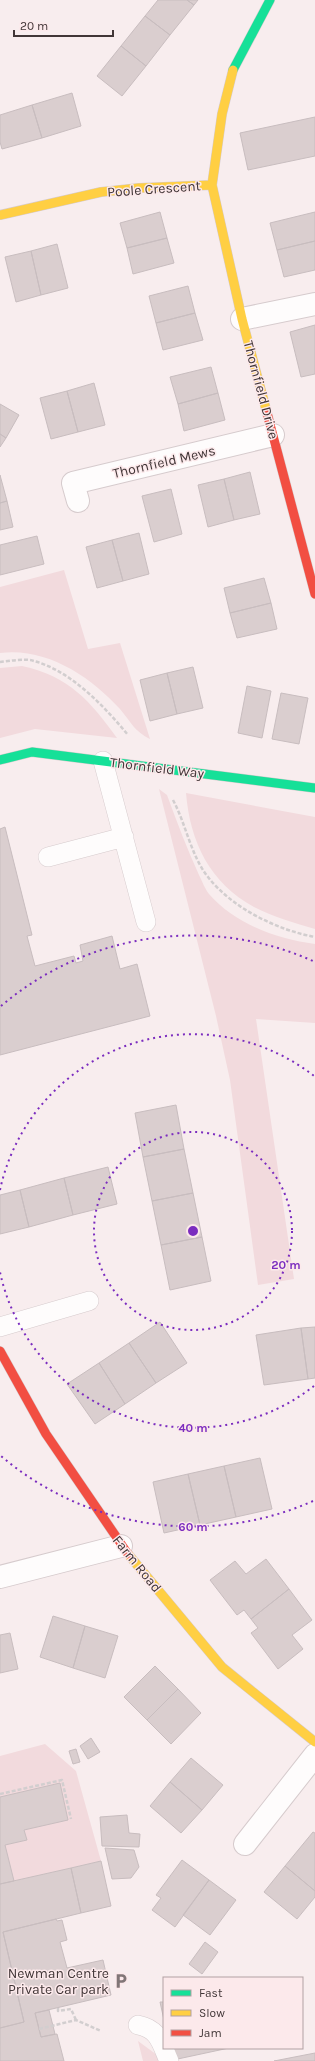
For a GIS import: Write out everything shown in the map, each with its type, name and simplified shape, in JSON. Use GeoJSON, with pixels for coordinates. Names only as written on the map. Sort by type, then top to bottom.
{"type":"FeatureCollection","features":[{"type":"Feature","properties":{"kind":"street","name":"Poole Crescent"},"geometry":{"type":"LineString","coordinates":[[0,215],[101,192],[138,188],[212,185],[222,114],[234,67],[270,0]]}},
{"type":"Feature","properties":{"kind":"street","name":"Thornfield Drive"},"geometry":{"type":"LineString","coordinates":[[212,185],[242,319],[315,594]]}},
{"type":"Feature","properties":{"kind":"street"},"geometry":{"type":"LineString","coordinates":[[242,319],[315,304]]}},
{"type":"Feature","properties":{"kind":"street","name":"Thornfield Mews"},"geometry":{"type":"LineString","coordinates":[[78,501],[73,483],[273,435]]}},
{"type":"Feature","properties":{"kind":"street","name":"Thornfield Way"},"geometry":{"type":"LineString","coordinates":[[0,760],[32,752],[315,788]]}},
{"type":"Feature","properties":{"kind":"street","name":"Farm Road"},"geometry":{"type":"LineString","coordinates":[[0,1351],[46,1434],[120,1546],[222,1666],[315,1742]]}},
{"type":"Feature","properties":{"kind":"street"},"geometry":{"type":"LineString","coordinates":[[0,1577],[120,1546]]}},
{"type":"Feature","properties":{"kind":"street"},"geometry":{"type":"LineString","coordinates":[[245,1844],[315,1755]]}},
{"type":"Feature","properties":{"kind":"lane"},"geometry":{"type":"LineString","coordinates":[[103,761],[146,922]]}},
{"type":"Feature","properties":{"kind":"lane"},"geometry":{"type":"LineString","coordinates":[[48,857],[124,837]]}},
{"type":"Feature","properties":{"kind":"lane"},"geometry":{"type":"LineString","coordinates":[[0,1327],[89,1302]]}},
{"type":"Feature","properties":{"kind":"lane"},"geometry":{"type":"LineString","coordinates":[[138,2025],[152,2029],[157,2034],[163,2049]]}},
{"type":"Feature","properties":{"kind":"lane"},"geometry":{"type":"LineString","coordinates":[[163,2049],[168,2061]]}},
{"type":"Feature","properties":{"kind":"path"},"geometry":{"type":"LineString","coordinates":[[0,1794],[62,1780],[71,1819]]}},
{"type":"Feature","properties":{"kind":"path"},"geometry":{"type":"LineString","coordinates":[[58,2008],[58,2010],[71,2009],[76,2020]]}},
{"type":"Feature","properties":{"kind":"path"},"geometry":{"type":"LineString","coordinates":[[39,2029],[76,2020],[101,2031]]}},
{"type":"Feature","properties":{"kind":"shaded area"},"geometry":{"type":"Polygon","coordinates":[[[64,570],[88,649],[120,643],[150,739],[136,729],[120,709],[95,685],[66,666],[50,659],[34,655],[17,652],[0,653],[0,587],[64,570]]]}},
{"type":"Feature","properties":{"kind":"shaded area"},"geometry":{"type":"Polygon","coordinates":[[[22,666],[38,670],[66,683],[87,702],[117,738],[35,729],[0,738],[0,668],[22,666]]]}},
{"type":"Feature","properties":{"kind":"shaded area"},"geometry":{"type":"Polygon","coordinates":[[[159,789],[167,795],[186,845],[205,887],[219,905],[244,922],[272,934],[301,942],[315,944],[315,1023],[256,1019],[294,1279],[258,1285],[230,1080],[216,1016],[159,789]]]}},
{"type":"Feature","properties":{"kind":"shaded area"},"geometry":{"type":"Polygon","coordinates":[[[186,793],[315,817],[315,929],[284,920],[261,911],[225,886],[205,859],[198,844],[188,811],[186,793]]]}},
{"type":"Feature","properties":{"kind":"shaded area"},"geometry":{"type":"Polygon","coordinates":[[[45,1744],[76,1771],[101,1861],[14,1881],[5,1845],[27,1840],[24,1830],[68,1819],[60,1783],[0,1797],[0,1756],[45,1744]]]}},
{"type":"Feature","properties":{"kind":"shaded area"},"geometry":{"type":"Polygon","coordinates":[[[138,2041],[157,2055],[159,2061],[143,2061],[138,2041]]]}},
{"type":"Feature","properties":{"kind":"building"},"geometry":{"type":"Polygon","coordinates":[[[158,0],[187,0],[194,5],[170,35],[145,16],[158,0]]]}},
{"type":"Feature","properties":{"kind":"building"},"geometry":{"type":"Polygon","coordinates":[[[187,0],[198,0],[194,5],[187,0]]]}},
{"type":"Feature","properties":{"kind":"building"},"geometry":{"type":"Polygon","coordinates":[[[145,16],[170,35],[146,66],[121,46],[145,16]]]}},
{"type":"Feature","properties":{"kind":"building"},"geometry":{"type":"Polygon","coordinates":[[[121,46],[146,66],[122,96],[97,76],[121,46]]]}},
{"type":"Feature","properties":{"kind":"building"},"geometry":{"type":"Polygon","coordinates":[[[72,93],[81,126],[42,138],[32,105],[72,93]]]}},
{"type":"Feature","properties":{"kind":"building"},"geometry":{"type":"Polygon","coordinates":[[[32,105],[42,138],[2,149],[0,142],[0,115],[32,105]]]}},
{"type":"Feature","properties":{"kind":"building"},"geometry":{"type":"Polygon","coordinates":[[[315,117],[315,156],[248,170],[240,133],[315,117]]]}},
{"type":"Feature","properties":{"kind":"building"},"geometry":{"type":"Polygon","coordinates":[[[160,212],[167,238],[127,248],[120,223],[160,212]]]}},
{"type":"Feature","properties":{"kind":"building"},"geometry":{"type":"Polygon","coordinates":[[[315,212],[315,241],[277,250],[270,223],[315,212]]]}},
{"type":"Feature","properties":{"kind":"building"},"geometry":{"type":"Polygon","coordinates":[[[167,238],[174,263],[133,274],[127,248],[167,238]]]}},
{"type":"Feature","properties":{"kind":"building"},"geometry":{"type":"Polygon","coordinates":[[[315,241],[315,270],[284,277],[277,250],[315,241]]]}},
{"type":"Feature","properties":{"kind":"building"},"geometry":{"type":"Polygon","coordinates":[[[57,244],[68,288],[41,295],[31,251],[57,244]]]}},
{"type":"Feature","properties":{"kind":"building"},"geometry":{"type":"Polygon","coordinates":[[[31,251],[41,295],[16,302],[5,257],[31,251]]]}},
{"type":"Feature","properties":{"kind":"building"},"geometry":{"type":"Polygon","coordinates":[[[188,286],[195,313],[156,323],[149,296],[188,286]]]}},
{"type":"Feature","properties":{"kind":"building"},"geometry":{"type":"Polygon","coordinates":[[[195,313],[203,340],[163,350],[156,323],[195,313]]]}},
{"type":"Feature","properties":{"kind":"building"},"geometry":{"type":"Polygon","coordinates":[[[315,325],[315,374],[301,377],[290,332],[315,325]]]}},
{"type":"Feature","properties":{"kind":"building"},"geometry":{"type":"Polygon","coordinates":[[[211,367],[218,393],[178,404],[170,377],[211,367]]]}},
{"type":"Feature","properties":{"kind":"building"},"geometry":{"type":"Polygon","coordinates":[[[94,383],[105,425],[78,432],[67,391],[94,383]]]}},
{"type":"Feature","properties":{"kind":"building"},"geometry":{"type":"Polygon","coordinates":[[[67,391],[78,432],[51,439],[40,398],[67,391]]]}},
{"type":"Feature","properties":{"kind":"building"},"geometry":{"type":"Polygon","coordinates":[[[218,393],[225,420],[184,431],[178,404],[218,393]]]}},
{"type":"Feature","properties":{"kind":"building"},"geometry":{"type":"Polygon","coordinates":[[[0,404],[19,415],[6,438],[0,434],[0,404]]]}},
{"type":"Feature","properties":{"kind":"building"},"geometry":{"type":"Polygon","coordinates":[[[0,434],[6,438],[0,447],[0,434]]]}},
{"type":"Feature","properties":{"kind":"building"},"geometry":{"type":"Polygon","coordinates":[[[250,472],[260,514],[234,520],[224,479],[250,472]]]}},
{"type":"Feature","properties":{"kind":"building"},"geometry":{"type":"Polygon","coordinates":[[[0,475],[7,501],[0,503],[0,475]]]}},
{"type":"Feature","properties":{"kind":"building"},"geometry":{"type":"Polygon","coordinates":[[[224,479],[234,520],[208,527],[198,485],[224,479]]]}},
{"type":"Feature","properties":{"kind":"building"},"geometry":{"type":"Polygon","coordinates":[[[171,489],[182,534],[154,542],[142,496],[171,489]]]}},
{"type":"Feature","properties":{"kind":"building"},"geometry":{"type":"Polygon","coordinates":[[[7,501],[13,527],[0,530],[0,503],[7,501]]]}},
{"type":"Feature","properties":{"kind":"building"},"geometry":{"type":"Polygon","coordinates":[[[139,533],[149,574],[123,581],[112,540],[139,533]]]}},
{"type":"Feature","properties":{"kind":"building"},"geometry":{"type":"Polygon","coordinates":[[[37,536],[44,564],[0,575],[0,545],[37,536]]]}},
{"type":"Feature","properties":{"kind":"building"},"geometry":{"type":"Polygon","coordinates":[[[112,540],[123,581],[97,588],[86,547],[112,540]]]}},
{"type":"Feature","properties":{"kind":"building"},"geometry":{"type":"Polygon","coordinates":[[[264,578],[271,603],[230,613],[224,588],[264,578]]]}},
{"type":"Feature","properties":{"kind":"building"},"geometry":{"type":"Polygon","coordinates":[[[271,603],[277,629],[237,638],[230,613],[271,603]]]}},
{"type":"Feature","properties":{"kind":"building"},"geometry":{"type":"Polygon","coordinates":[[[193,667],[203,708],[177,714],[167,673],[193,667]]]}},
{"type":"Feature","properties":{"kind":"building"},"geometry":{"type":"Polygon","coordinates":[[[167,673],[177,714],[150,721],[140,680],[167,673]]]}},
{"type":"Feature","properties":{"kind":"building"},"geometry":{"type":"Polygon","coordinates":[[[247,686],[271,691],[262,738],[238,733],[247,686]]]}},
{"type":"Feature","properties":{"kind":"building"},"geometry":{"type":"Polygon","coordinates":[[[281,693],[308,698],[299,744],[272,739],[281,693]]]}},
{"type":"Feature","properties":{"kind":"building"},"geometry":{"type":"Polygon","coordinates":[[[5,827],[32,935],[27,936],[35,966],[74,956],[76,963],[83,961],[80,945],[112,936],[120,969],[137,964],[150,1016],[0,1055],[0,829],[5,827]]]}},
{"type":"Feature","properties":{"kind":"building"},"geometry":{"type":"Polygon","coordinates":[[[176,1105],[184,1149],[143,1157],[135,1113],[176,1105]]]}},
{"type":"Feature","properties":{"kind":"building"},"geometry":{"type":"Polygon","coordinates":[[[184,1149],[193,1193],[152,1201],[143,1157],[184,1149]]]}},
{"type":"Feature","properties":{"kind":"building"},"geometry":{"type":"Polygon","coordinates":[[[108,1167],[117,1204],[73,1215],[64,1178],[108,1167]]]}},
{"type":"Feature","properties":{"kind":"building"},"geometry":{"type":"Polygon","coordinates":[[[64,1178],[73,1215],[29,1227],[20,1190],[64,1178]]]}},
{"type":"Feature","properties":{"kind":"building"},"geometry":{"type":"Polygon","coordinates":[[[20,1190],[29,1227],[0,1234],[0,1195],[20,1190]]]}},
{"type":"Feature","properties":{"kind":"building"},"geometry":{"type":"Polygon","coordinates":[[[193,1193],[202,1237],[161,1245],[152,1201],[193,1193]]]}},
{"type":"Feature","properties":{"kind":"building"},"geometry":{"type":"Polygon","coordinates":[[[202,1237],[211,1281],[170,1290],[161,1245],[202,1237]]]}},
{"type":"Feature","properties":{"kind":"building"},"geometry":{"type":"Polygon","coordinates":[[[160,1322],[187,1363],[156,1383],[129,1343],[160,1322]]]}},
{"type":"Feature","properties":{"kind":"building"},"geometry":{"type":"Polygon","coordinates":[[[315,1327],[315,1378],[308,1379],[301,1328],[315,1327]]]}},
{"type":"Feature","properties":{"kind":"building"},"geometry":{"type":"Polygon","coordinates":[[[301,1328],[308,1379],[264,1385],[256,1335],[301,1328]]]}},
{"type":"Feature","properties":{"kind":"building"},"geometry":{"type":"Polygon","coordinates":[[[129,1343],[156,1383],[125,1404],[99,1363],[129,1343]]]}},
{"type":"Feature","properties":{"kind":"building"},"geometry":{"type":"Polygon","coordinates":[[[99,1363],[125,1404],[95,1424],[67,1384],[99,1363]]]}},
{"type":"Feature","properties":{"kind":"building"},"geometry":{"type":"Polygon","coordinates":[[[260,1458],[272,1509],[236,1517],[224,1466],[260,1458]]]}},
{"type":"Feature","properties":{"kind":"building"},"geometry":{"type":"Polygon","coordinates":[[[224,1466],[236,1517],[200,1525],[188,1474],[224,1466]]]}},
{"type":"Feature","properties":{"kind":"building"},"geometry":{"type":"Polygon","coordinates":[[[188,1474],[200,1525],[164,1533],[153,1482],[188,1474]]]}},
{"type":"Feature","properties":{"kind":"building"},"geometry":{"type":"Polygon","coordinates":[[[266,1559],[289,1589],[251,1619],[244,1610],[237,1615],[210,1580],[235,1561],[246,1574],[266,1559]]]}},
{"type":"Feature","properties":{"kind":"building"},"geometry":{"type":"Polygon","coordinates":[[[289,1589],[312,1620],[292,1635],[303,1649],[278,1669],[251,1633],[258,1628],[251,1619],[289,1589]]]}},
{"type":"Feature","properties":{"kind":"building"},"geometry":{"type":"Polygon","coordinates":[[[53,1616],[85,1626],[73,1668],[40,1657],[53,1616]]]}},
{"type":"Feature","properties":{"kind":"building"},"geometry":{"type":"Polygon","coordinates":[[[85,1626],[118,1636],[105,1678],[73,1668],[85,1626]]]}},
{"type":"Feature","properties":{"kind":"building"},"geometry":{"type":"Polygon","coordinates":[[[10,1633],[18,1669],[0,1673],[0,1635],[10,1633]]]}},
{"type":"Feature","properties":{"kind":"building"},"geometry":{"type":"Polygon","coordinates":[[[155,1666],[178,1689],[147,1720],[124,1697],[155,1666]]]}},
{"type":"Feature","properties":{"kind":"building"},"geometry":{"type":"Polygon","coordinates":[[[178,1689],[201,1713],[171,1744],[147,1720],[178,1689]]]}},
{"type":"Feature","properties":{"kind":"building"},"geometry":{"type":"Polygon","coordinates":[[[91,1738],[100,1752],[88,1759],[80,1746],[91,1738]]]}},
{"type":"Feature","properties":{"kind":"building"},"geometry":{"type":"Polygon","coordinates":[[[76,1749],[80,1762],[73,1764],[69,1751],[76,1749]]]}},
{"type":"Feature","properties":{"kind":"building"},"geometry":{"type":"Polygon","coordinates":[[[191,1758],[223,1785],[202,1810],[170,1782],[191,1758]]]}},
{"type":"Feature","properties":{"kind":"building"},"geometry":{"type":"Polygon","coordinates":[[[170,1782],[202,1810],[181,1833],[150,1806],[170,1782]]]}},
{"type":"Feature","properties":{"kind":"building"},"geometry":{"type":"Polygon","coordinates":[[[60,1783],[68,1820],[24,1830],[27,1840],[5,1845],[14,1881],[0,1884],[0,1797],[60,1783]]]}},
{"type":"Feature","properties":{"kind":"building"},"geometry":{"type":"Polygon","coordinates":[[[127,1815],[129,1833],[140,1834],[139,1847],[102,1846],[100,1817],[127,1815]]]}},
{"type":"Feature","properties":{"kind":"building"},"geometry":{"type":"Polygon","coordinates":[[[313,1832],[315,1833],[315,1891],[285,1866],[313,1832]]]}},
{"type":"Feature","properties":{"kind":"building"},"geometry":{"type":"Polygon","coordinates":[[[105,1848],[134,1850],[139,1867],[131,1878],[112,1879],[105,1848]]]}},
{"type":"Feature","properties":{"kind":"building"},"geometry":{"type":"Polygon","coordinates":[[[182,1860],[209,1880],[175,1927],[152,1910],[161,1898],[156,1895],[182,1860]]]}},
{"type":"Feature","properties":{"kind":"building"},"geometry":{"type":"Polygon","coordinates":[[[101,1861],[111,1906],[81,1913],[71,1868],[101,1861]]]}},
{"type":"Feature","properties":{"kind":"building"},"geometry":{"type":"Polygon","coordinates":[[[285,1866],[315,1891],[315,1897],[297,1919],[264,1892],[285,1866]]]}},
{"type":"Feature","properties":{"kind":"building"},"geometry":{"type":"Polygon","coordinates":[[[71,1868],[81,1913],[3,1932],[24,2022],[0,2028],[0,1884],[71,1868]]]}},
{"type":"Feature","properties":{"kind":"building"},"geometry":{"type":"Polygon","coordinates":[[[209,1880],[236,1900],[210,1935],[183,1915],[209,1880]]]}},
{"type":"Feature","properties":{"kind":"building"},"geometry":{"type":"Polygon","coordinates":[[[56,1919],[57,1921],[62,1920],[67,1940],[60,1942],[67,1968],[103,1960],[111,1995],[35,2013],[41,2037],[57,2034],[64,2061],[0,2061],[0,2028],[24,2022],[3,1932],[56,1919]]]}},
{"type":"Feature","properties":{"kind":"building"},"geometry":{"type":"Polygon","coordinates":[[[205,1942],[218,1952],[202,1974],[189,1964],[205,1942]]]}},
{"type":"Feature","properties":{"kind":"building"},"geometry":{"type":"Polygon","coordinates":[[[160,2002],[163,2002],[163,2016],[160,2002]]]}},
{"type":"Feature","properties":{"kind":"building"},"geometry":{"type":"Polygon","coordinates":[[[49,2010],[55,2034],[41,2037],[35,2013],[49,2010]]]}},
{"type":"Feature","properties":{"kind":"building"},"geometry":{"type":"Polygon","coordinates":[[[170,2049],[224,2049],[173,2060],[170,2049]]]}},
{"type":"Feature","properties":{"kind":"building"},"geometry":{"type":"Polygon","coordinates":[[[315,2053],[315,2061],[274,2061],[315,2053]]]}},
{"type":"Feature","properties":{"kind":"traffic: fast"},"geometry":{"type":"LineString","coordinates":[[233,70],[270,0]]}},
{"type":"Feature","properties":{"kind":"traffic: fast"},"geometry":{"type":"LineString","coordinates":[[0,760],[32,752],[315,788]]}},
{"type":"Feature","properties":{"kind":"traffic: slow"},"geometry":{"type":"LineString","coordinates":[[0,215],[101,192],[139,188],[212,185],[222,114],[233,70]]}},
{"type":"Feature","properties":{"kind":"traffic: slow"},"geometry":{"type":"LineString","coordinates":[[212,185],[242,319],[267,413]]}},
{"type":"Feature","properties":{"kind":"traffic: slow"},"geometry":{"type":"LineString","coordinates":[[128,1554],[222,1667],[315,1742]]}},
{"type":"Feature","properties":{"kind":"traffic: jam"},"geometry":{"type":"LineString","coordinates":[[267,413],[315,594]]}},
{"type":"Feature","properties":{"kind":"traffic: jam"},"geometry":{"type":"LineString","coordinates":[[0,1351],[46,1434],[128,1554]]}},
{"type":"Feature","properties":{"kind":"place","name":"Newman Centre Private Car park"},"geometry":{"type":"Point","coordinates":[121,1981]}}]}
